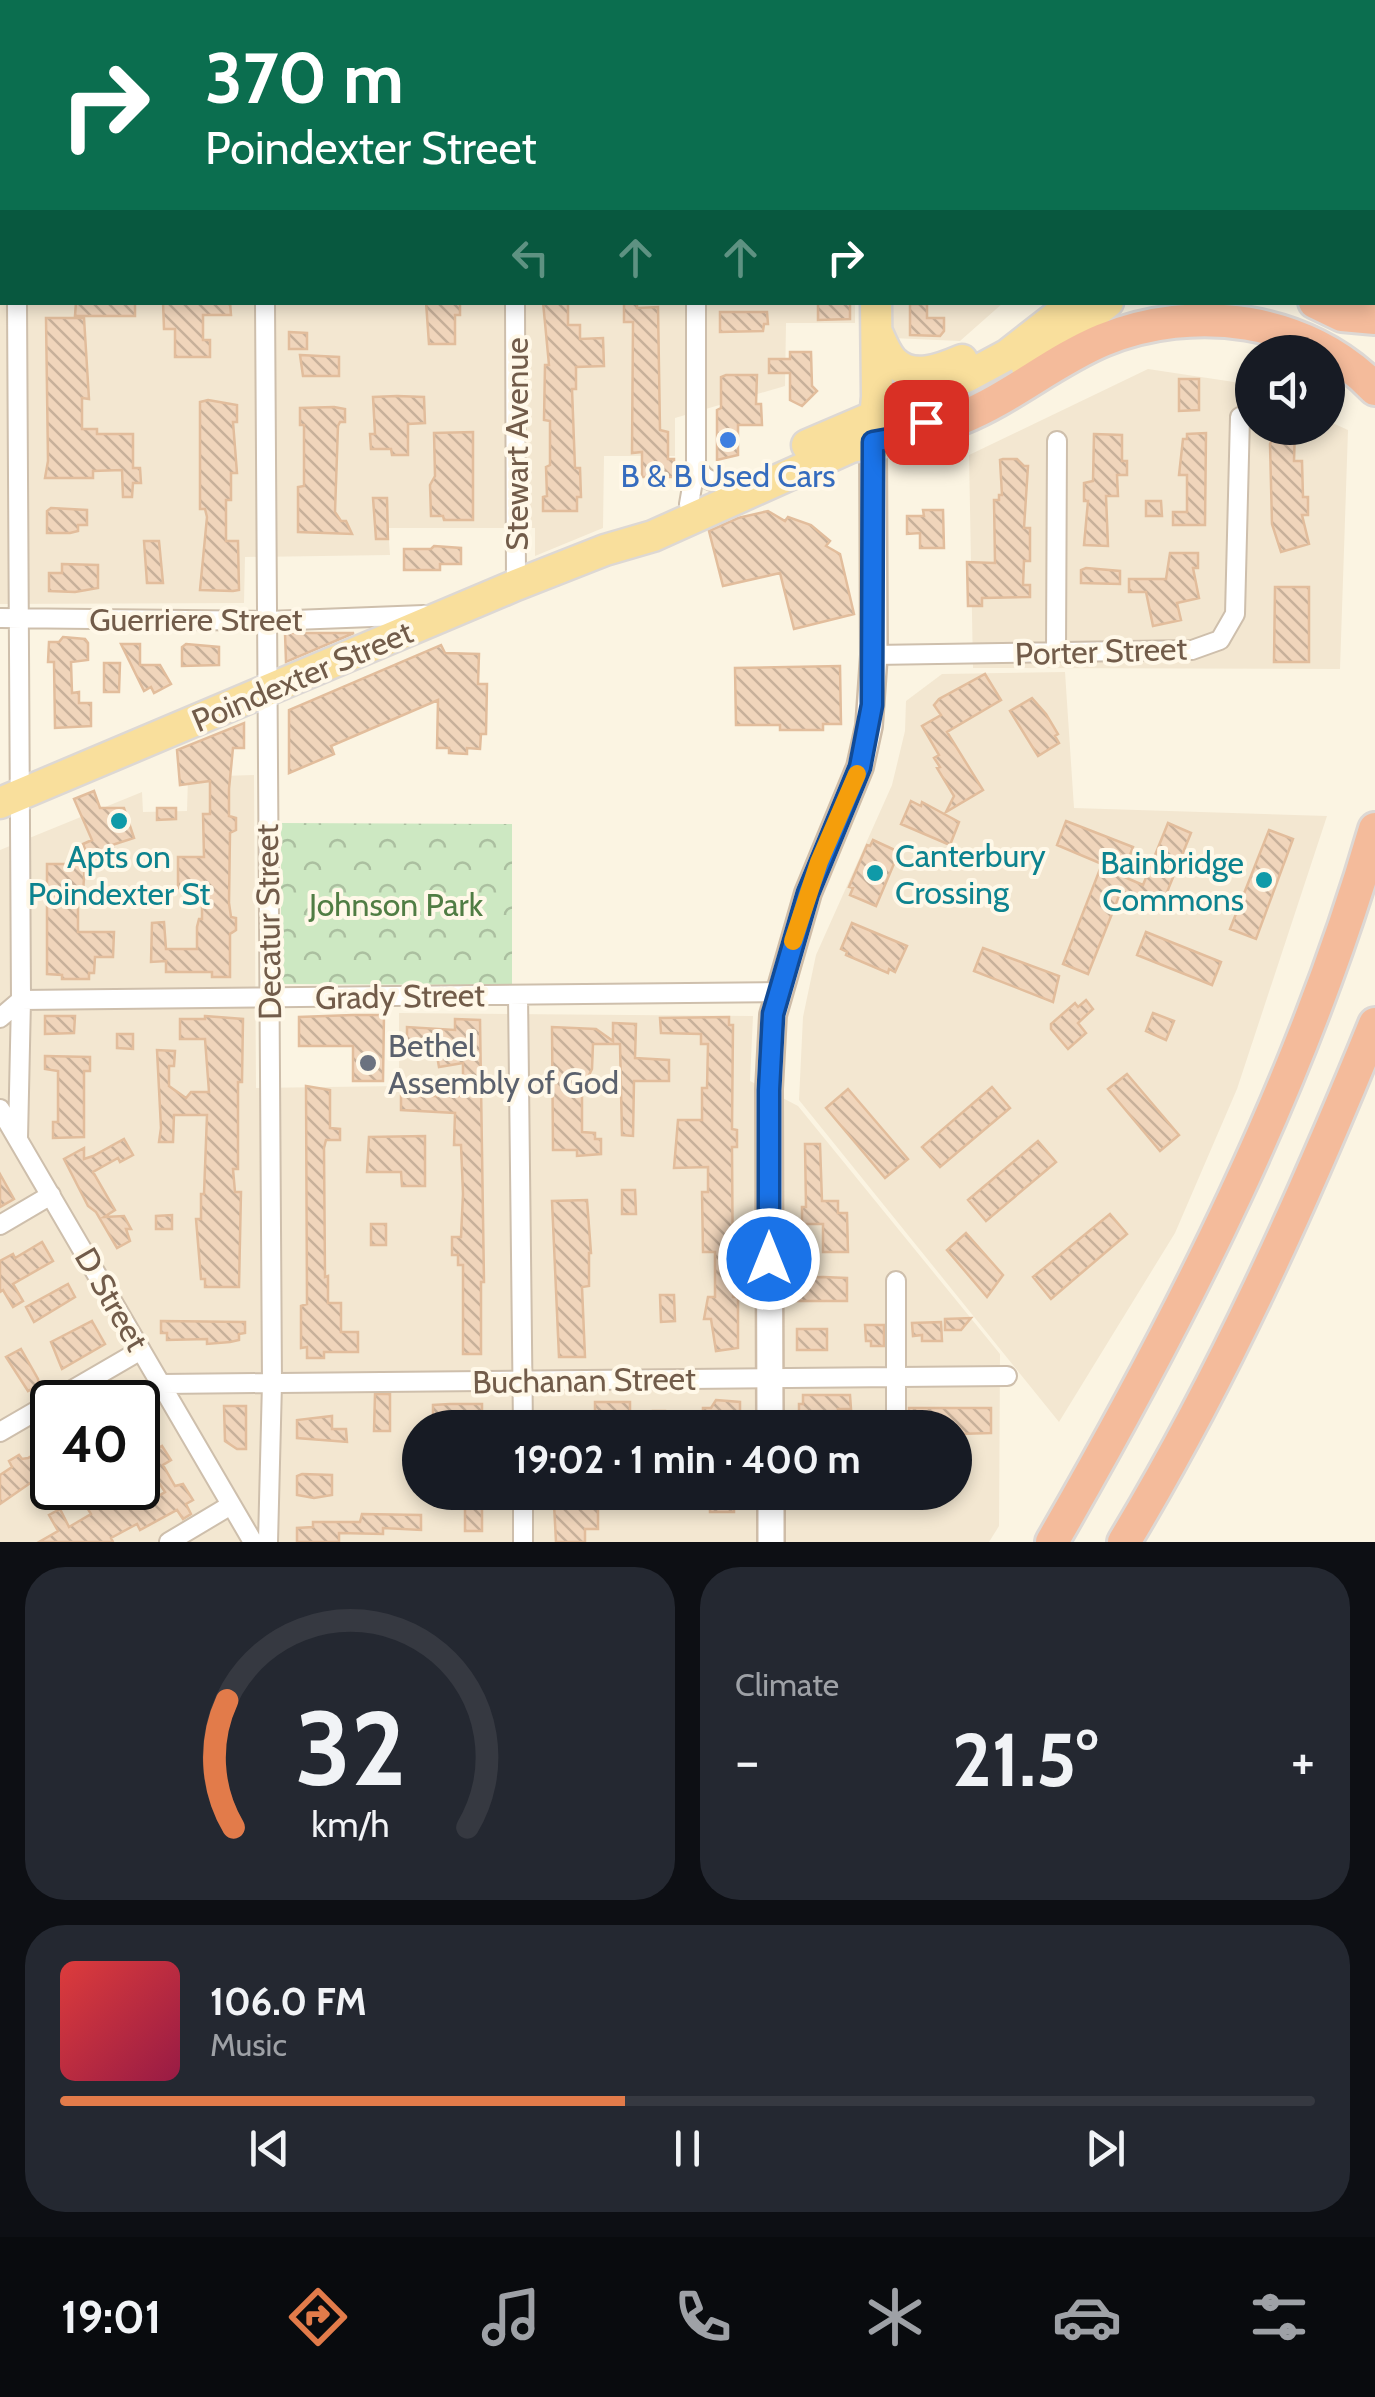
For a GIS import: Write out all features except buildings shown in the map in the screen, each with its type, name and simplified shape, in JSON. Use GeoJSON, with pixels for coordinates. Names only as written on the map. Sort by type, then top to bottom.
{"type":"FeatureCollection","features":[{"type":"Feature","properties":{"kind":"highway"},"geometry":{"type":"LineString","coordinates":[[1321,305],[1342,315],[1375,318]]}},
{"type":"Feature","properties":{"kind":"highway"},"geometry":{"type":"LineString","coordinates":[[881,432],[962,417],[1105,339],[1150,326],[1189,321],[1243,322],[1292,334],[1347,363],[1375,388]]}},
{"type":"Feature","properties":{"kind":"highway"},"geometry":{"type":"LineString","coordinates":[[1052,1542],[1138,1393],[1230,1211],[1304,1036],[1375,830]]}},
{"type":"Feature","properties":{"kind":"highway"},"geometry":{"type":"LineString","coordinates":[[1124,1542],[1170,1465],[1250,1312],[1320,1160],[1375,1024]]}},
{"type":"Feature","properties":{"kind":"main road"},"geometry":{"type":"LineString","coordinates":[[876,317],[892,361],[926,372],[964,360],[1048,305]]}},
{"type":"Feature","properties":{"kind":"main road","name":"Poindexter Street"},"geometry":{"type":"LineString","coordinates":[[604,550],[653,536],[881,432],[942,388],[993,362],[1071,305]]}},
{"type":"Feature","properties":{"kind":"main road","name":"Poindexter Street"},"geometry":{"type":"LineString","coordinates":[[9,800],[604,550],[728,484],[881,432],[1002,383],[1048,354],[1105,305]]}},
{"type":"Feature","properties":{"kind":"main road"},"geometry":{"type":"LineString","coordinates":[[876,317],[881,432]]}},
{"type":"Feature","properties":{"kind":"street"},"geometry":{"type":"LineString","coordinates":[[18,305],[8,618],[9,800],[21,1000],[18,1138]]}},
{"type":"Feature","properties":{"kind":"street","name":"Decatur Street"},"geometry":{"type":"LineString","coordinates":[[265,305],[272,1384],[268,1542]]}},
{"type":"Feature","properties":{"kind":"street","name":"Stewart Avenue"},"geometry":{"type":"LineString","coordinates":[[516,305],[516,586]]}},
{"type":"Feature","properties":{"kind":"street"},"geometry":{"type":"LineString","coordinates":[[689,504],[696,464],[696,305]]}},
{"type":"Feature","properties":{"kind":"street"},"geometry":{"type":"LineString","coordinates":[[770,1410],[769,1090],[773,1014],[808,893],[860,767],[872,705],[881,432]]}},
{"type":"Feature","properties":{"kind":"street"},"geometry":{"type":"LineString","coordinates":[[1056,652],[1057,441]]}},
{"type":"Feature","properties":{"kind":"street","name":"Porter Street"},"geometry":{"type":"LineString","coordinates":[[874,655],[1192,650],[1211,645],[1224,634],[1236,614],[1240,445]]}},
{"type":"Feature","properties":{"kind":"street"},"geometry":{"type":"LineString","coordinates":[[696,464],[702,476],[711,482],[728,484]]}},
{"type":"Feature","properties":{"kind":"street","name":"Guerriere Street"},"geometry":{"type":"LineString","coordinates":[[8,618],[268,621],[451,614]]}},
{"type":"Feature","properties":{"kind":"street","name":"Grady Street"},"geometry":{"type":"LineString","coordinates":[[21,1000],[780,992]]}},
{"type":"Feature","properties":{"kind":"street"},"geometry":{"type":"LineString","coordinates":[[518,995],[523,1410]]}},
{"type":"Feature","properties":{"kind":"street"},"geometry":{"type":"LineString","coordinates":[[0,1018],[21,1000]]}},
{"type":"Feature","properties":{"kind":"street","name":"D Street"},"geometry":{"type":"LineString","coordinates":[[0,1109],[253,1542]]}},
{"type":"Feature","properties":{"kind":"street"},"geometry":{"type":"LineString","coordinates":[[0,1225],[51,1195]]}},
{"type":"Feature","properties":{"kind":"street"},"geometry":{"type":"LineString","coordinates":[[896,1281],[896,1410]]}},
{"type":"Feature","properties":{"kind":"street"},"geometry":{"type":"LineString","coordinates":[[0,1432],[141,1350]]}},
{"type":"Feature","properties":{"kind":"street","name":"Buchanan Street"},"geometry":{"type":"LineString","coordinates":[[162,1384],[1007,1376]]}},
{"type":"Feature","properties":{"kind":"street"},"geometry":{"type":"LineString","coordinates":[[169,1542],[231,1505]]}},
{"type":"Feature","properties":{"kind":"street"},"geometry":{"type":"LineString","coordinates":[[523,1510],[523,1542]]}},
{"type":"Feature","properties":{"kind":"street"},"geometry":{"type":"LineString","coordinates":[[771,1510],[772,1542]]}},
{"type":"Feature","properties":{"kind":"shaded area"},"geometry":{"type":"Polygon","coordinates":[[[0,305],[855,305],[855,323],[786,323],[785,386],[675,418],[675,456],[604,456],[603,528],[535,556],[535,528],[388,528],[390,555],[245,557],[244,603],[0,604],[0,305]]]}},
{"type":"Feature","properties":{"kind":"shaded area"},"geometry":{"type":"Polygon","coordinates":[[[891,305],[1001,305],[960,341],[892,338],[891,305]]]}},
{"type":"Feature","properties":{"kind":"shaded area"},"geometry":{"type":"Polygon","coordinates":[[[1148,369],[1235,382],[1235,445],[1345,445],[1345,429],[1348,430],[1340,669],[973,668],[969,455],[1148,369]]]}},
{"type":"Feature","properties":{"kind":"shaded area"},"geometry":{"type":"Polygon","coordinates":[[[1065,672],[1074,808],[1327,816],[1237,1089],[1175,1233],[1059,1422],[799,1100],[803,1017],[816,955],[892,785],[905,731],[906,701],[942,674],[1065,672]]]}},
{"type":"Feature","properties":{"kind":"shaded area"},"geometry":{"type":"Polygon","coordinates":[[[254,775],[256,1088],[399,1086],[399,1013],[753,1016],[750,1081],[798,1106],[1000,1354],[999,1526],[989,1542],[0,1542],[0,850],[142,792],[143,812],[187,811],[188,777],[254,775]]]}},
{"type":"Feature","properties":{"kind":"green space","name":"Johnson Park"},"geometry":{"type":"Polygon","coordinates":[[[281,823],[512,824],[512,985],[281,984],[281,823]]]}},
{"type":"Feature","properties":{"kind":"slow traffic"},"geometry":{"type":"LineString","coordinates":[[793,941],[819,862],[857,774]]}},
{"type":"Feature","properties":{"kind":"place","name":"B & B Used Cars"},"geometry":{"type":"Point","coordinates":[728,440]}},
{"type":"Feature","properties":{"kind":"place","name":"Apts on Poindexter St"},"geometry":{"type":"Point","coordinates":[119,821]}},
{"type":"Feature","properties":{"kind":"place","name":"Canterbury Crossing"},"geometry":{"type":"Point","coordinates":[875,873]}},
{"type":"Feature","properties":{"kind":"place","name":"Bainbridge Commons"},"geometry":{"type":"Point","coordinates":[1264,880]}},
{"type":"Feature","properties":{"kind":"place","name":"Bethel Assembly of God"},"geometry":{"type":"Point","coordinates":[368,1063]}},
{"type":"Feature","properties":{"kind":"route"},"geometry":{"type":"LineString","coordinates":[[769,1259],[773,1014],[808,893],[860,767],[872,705],[873,442],[895,438],[926,422]]}}]}
